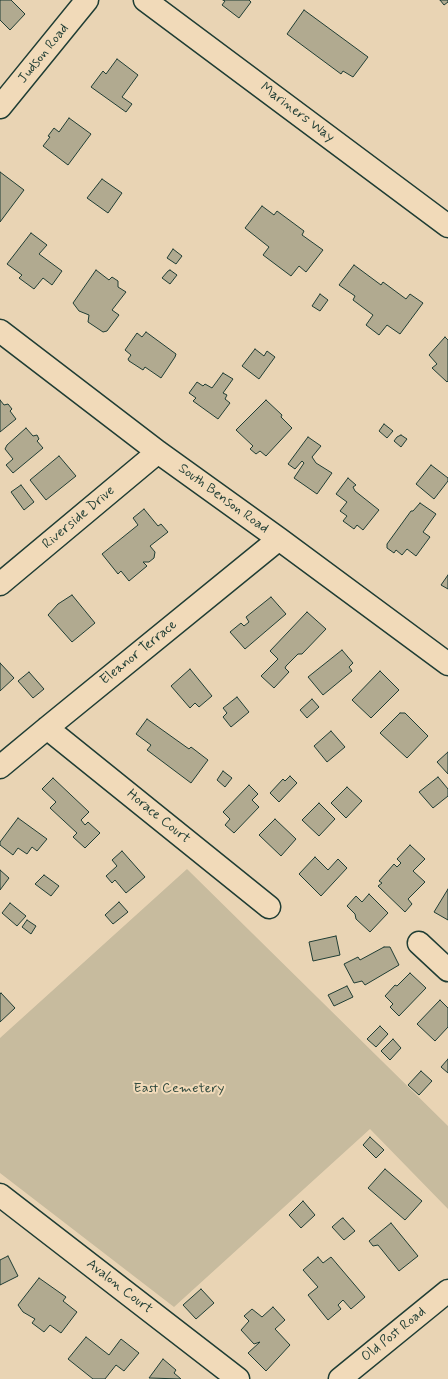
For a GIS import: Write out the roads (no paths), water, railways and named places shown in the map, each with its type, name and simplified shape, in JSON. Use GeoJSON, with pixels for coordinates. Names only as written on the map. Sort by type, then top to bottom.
{"type":"FeatureCollection","features":[{"type":"Feature","properties":{"kind":"street","name":"Judson Road"},"geometry":{"type":"LineString","coordinates":[[0,107],[87,0]]}},
{"type":"Feature","properties":{"kind":"street","name":"Mariners Way"},"geometry":{"type":"LineString","coordinates":[[145,0],[448,226]]}},
{"type":"Feature","properties":{"kind":"street","name":"South Benson Road"},"geometry":{"type":"LineString","coordinates":[[0,331],[158,452],[448,664]]}},
{"type":"Feature","properties":{"kind":"street","name":"Riverside Drive"},"geometry":{"type":"LineString","coordinates":[[0,584],[158,452]]}},
{"type":"Feature","properties":{"kind":"street","name":"Eleanor Terrace"},"geometry":{"type":"LineString","coordinates":[[0,767],[279,539]]}},
{"type":"Feature","properties":{"kind":"street","name":"Horace Court"},"geometry":{"type":"LineString","coordinates":[[46,728],[269,907]]}},
{"type":"Feature","properties":{"kind":"street"},"geometry":{"type":"LineString","coordinates":[[419,943],[448,970]]}},
{"type":"Feature","properties":{"kind":"street","name":"Avalon Court"},"geometry":{"type":"LineString","coordinates":[[0,1195],[238,1379]]}},
{"type":"Feature","properties":{"kind":"street","name":"Old Post Road"},"geometry":{"type":"LineString","coordinates":[[340,1379],[448,1291]]}},
{"type":"Feature","properties":{"kind":"park label","name":"East Cemetery"},"geometry":{"type":"Point","coordinates":[179,1089]}}]}
